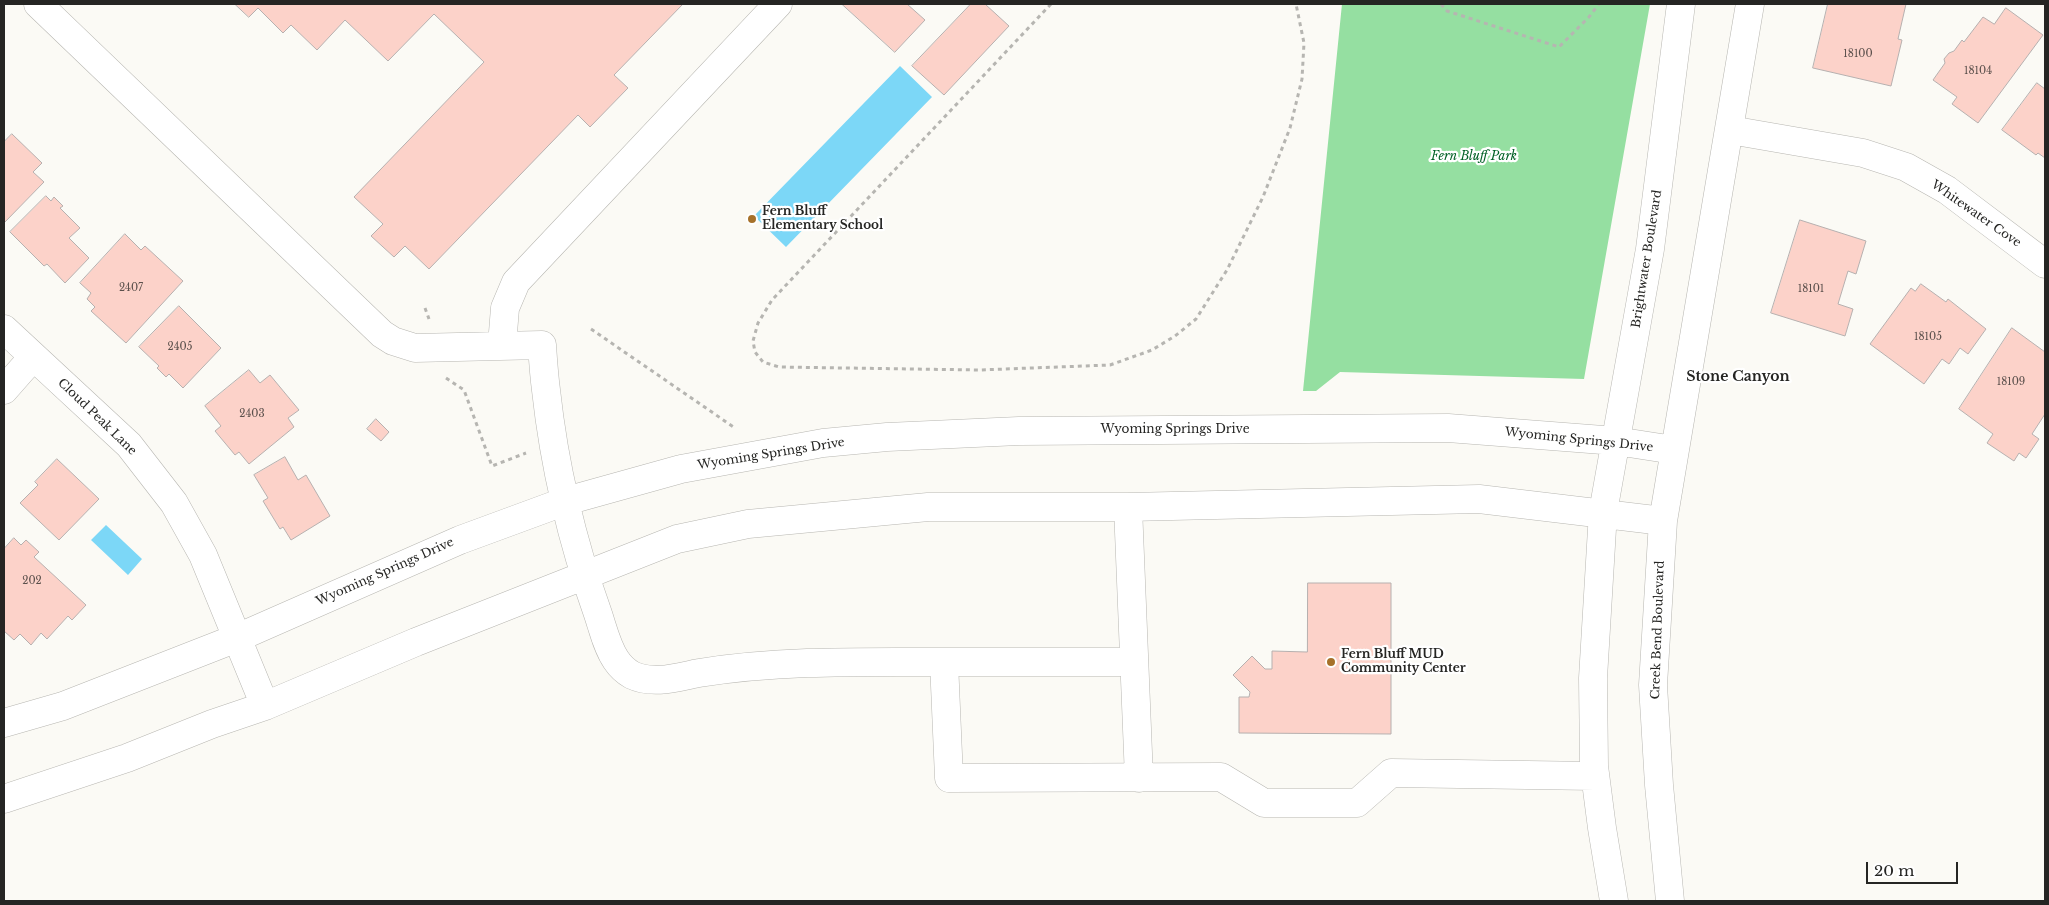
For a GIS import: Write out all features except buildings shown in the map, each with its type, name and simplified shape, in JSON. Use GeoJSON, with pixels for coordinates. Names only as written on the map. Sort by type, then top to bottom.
{"type":"FeatureCollection","features":[{"type":"Feature","properties":{"kind":"street"},"geometry":{"type":"LineString","coordinates":[[38,4],[382,334],[393,342],[416,348],[502,344],[542,345],[546,390],[566,501],[584,575],[615,659],[628,672],[645,678],[661,679],[745,666],[820,662],[1133,662]]}},
{"type":"Feature","properties":{"kind":"street"},"geometry":{"type":"LineString","coordinates":[[502,344],[505,308],[516,282],[778,4]]}},
{"type":"Feature","properties":{"kind":"street","name":"Brightwater Boulevard"},"geometry":{"type":"LineString","coordinates":[[1603,512],[1650,249],[1681,4]]}},
{"type":"Feature","properties":{"kind":"street"},"geometry":{"type":"LineString","coordinates":[[1674,450],[1750,4]]}},
{"type":"Feature","properties":{"kind":"street","name":"Whitewater Cove"},"geometry":{"type":"LineString","coordinates":[[1730,130],[1863,153],[1906,167],[1947,190],[2045,264]]}},
{"type":"Feature","properties":{"kind":"street","name":"Cloud Peak Lane"},"geometry":{"type":"LineString","coordinates":[[4,329],[129,445],[161,483],[203,555],[265,706]]}},
{"type":"Feature","properties":{"kind":"street"},"geometry":{"type":"LineString","coordinates":[[4,390],[33,356]]}},
{"type":"Feature","properties":{"kind":"street","name":"Wyoming Springs Drive"},"geometry":{"type":"LineString","coordinates":[[4,723],[63,706],[237,638],[460,540],[566,501],[681,469],[823,443],[887,437],[1020,431],[1448,428],[1616,441],[1674,450]]}},
{"type":"Feature","properties":{"kind":"street","name":"Creek Bend Boulevard"},"geometry":{"type":"LineString","coordinates":[[1670,901],[1659,785],[1653,685],[1663,521],[1674,450]]}},
{"type":"Feature","properties":{"kind":"street"},"geometry":{"type":"LineString","coordinates":[[4,799],[127,758],[212,724],[265,706],[416,642],[677,539],[748,524],[928,507],[1128,506],[1479,499],[1603,512],[1663,521]]}},
{"type":"Feature","properties":{"kind":"street"},"geometry":{"type":"LineString","coordinates":[[1128,506],[1139,778]]}},
{"type":"Feature","properties":{"kind":"street"},"geometry":{"type":"LineString","coordinates":[[1603,512],[1593,678],[1595,776],[1614,901]]}},
{"type":"Feature","properties":{"kind":"street"},"geometry":{"type":"LineString","coordinates":[[944,662],[949,778],[1221,777],[1264,803],[1357,803],[1392,773],[1595,776]]}},
{"type":"Feature","properties":{"kind":"path"},"geometry":{"type":"LineString","coordinates":[[1051,4],[772,300],[758,323],[753,341],[755,352],[763,362],[779,367],[853,369],[979,370],[1110,365],[1152,350],[1175,336],[1196,319],[1227,270],[1263,197],[1290,128],[1302,79],[1304,44],[1296,4]]}},
{"type":"Feature","properties":{"kind":"path"},"geometry":{"type":"LineString","coordinates":[[1441,4],[1447,11],[1558,47],[1589,17],[1599,4]]}},
{"type":"Feature","properties":{"kind":"path"},"geometry":{"type":"LineString","coordinates":[[591,329],[738,430]]}},
{"type":"Feature","properties":{"kind":"path"},"geometry":{"type":"LineString","coordinates":[[445,376],[464,390],[492,466],[532,451]]}},
{"type":"Feature","properties":{"kind":"green space","name":"Fern Bluff Park"},"geometry":{"type":"Polygon","coordinates":[[[1342,4],[1650,4],[1584,379],[1340,372],[1316,391],[1303,391],[1342,4]]]}},
{"type":"Feature","properties":{"kind":"water"},"geometry":{"type":"Polygon","coordinates":[[[900,66],[932,97],[786,247],[754,216],[900,66]]]}},
{"type":"Feature","properties":{"kind":"water"},"geometry":{"type":"Polygon","coordinates":[[[106,525],[142,559],[128,575],[91,540],[106,525]]]}},
{"type":"Feature","properties":{"kind":"place","name":"Fern Bluff Elementary School"},"geometry":{"type":"Point","coordinates":[752,219]}},
{"type":"Feature","properties":{"kind":"place","name":"Fern Bluff MUD Community Center"},"geometry":{"type":"Point","coordinates":[1331,662]}},
{"type":"Feature","properties":{"kind":"district","name":"Stone Canyon"},"geometry":{"type":"Point","coordinates":[1738,377]}}]}
